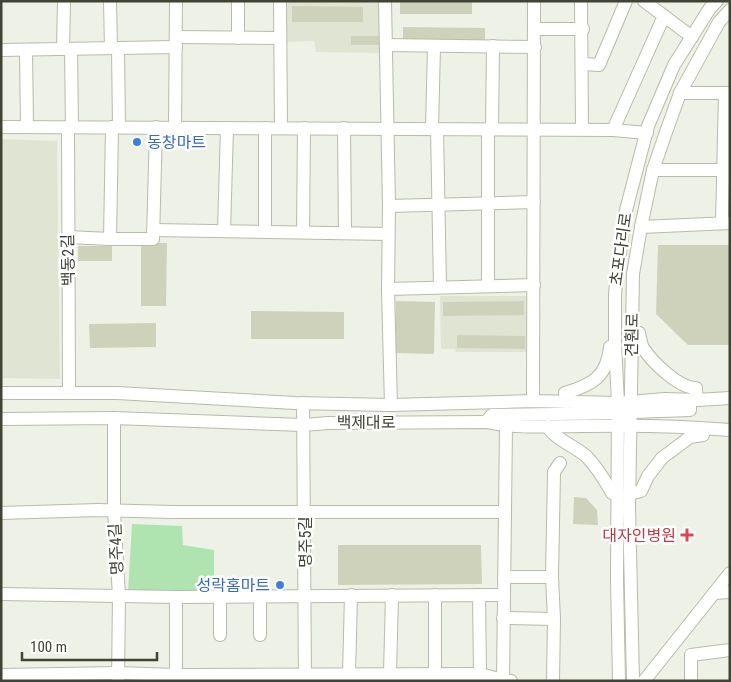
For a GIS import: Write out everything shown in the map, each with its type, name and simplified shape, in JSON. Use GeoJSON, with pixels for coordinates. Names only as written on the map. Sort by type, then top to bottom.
{"type":"FeatureCollection","features":[{"type":"Feature","properties":{"kind":"street","name":"백동2길"},"geometry":{"type":"LineString","coordinates":[[64,1],[70,127],[68,237],[69,393]]}},
{"type":"Feature","properties":{"kind":"street"},"geometry":{"type":"LineString","coordinates":[[110,1],[114,48],[116,127],[110,238]]}},
{"type":"Feature","properties":{"kind":"street"},"geometry":{"type":"LineString","coordinates":[[175,127],[176,1]]}},
{"type":"Feature","properties":{"kind":"street"},"geometry":{"type":"LineString","coordinates":[[238,1],[238,38]]}},
{"type":"Feature","properties":{"kind":"street"},"geometry":{"type":"LineString","coordinates":[[280,1],[281,128]]}},
{"type":"Feature","properties":{"kind":"street"},"geometry":{"type":"LineString","coordinates":[[385,1],[391,405]]}},
{"type":"Feature","properties":{"kind":"street"},"geometry":{"type":"LineString","coordinates":[[533,401],[534,1]]}},
{"type":"Feature","properties":{"kind":"street"},"geometry":{"type":"LineString","coordinates":[[582,1],[582,129]]}},
{"type":"Feature","properties":{"kind":"street"},"geometry":{"type":"LineString","coordinates":[[583,64],[600,65],[626,1]]}},
{"type":"Feature","properties":{"kind":"street"},"geometry":{"type":"LineString","coordinates":[[644,1],[692,37]]}},
{"type":"Feature","properties":{"kind":"street","name":"초포다리로"},"geometry":{"type":"LineString","coordinates":[[618,681],[617,579],[624,493],[618,414],[615,293],[625,214],[648,126],[674,65],[717,1]]}},
{"type":"Feature","properties":{"kind":"street","name":"견훤로"},"geometry":{"type":"LineString","coordinates":[[633,681],[624,493],[632,407],[633,274],[654,170],[680,93],[724,24],[730,10]]}},
{"type":"Feature","properties":{"kind":"street"},"geometry":{"type":"LineString","coordinates":[[708,12],[724,24]]}},
{"type":"Feature","properties":{"kind":"street"},"geometry":{"type":"LineString","coordinates":[[613,130],[664,16]]}},
{"type":"Feature","properties":{"kind":"street"},"geometry":{"type":"LineString","coordinates":[[535,29],[583,29]]}},
{"type":"Feature","properties":{"kind":"street"},"geometry":{"type":"LineString","coordinates":[[1,50],[114,48],[238,38],[280,38]]}},
{"type":"Feature","properties":{"kind":"street"},"geometry":{"type":"LineString","coordinates":[[386,45],[534,47]]}},
{"type":"Feature","properties":{"kind":"street"},"geometry":{"type":"LineString","coordinates":[[434,46],[434,129],[440,288]]}},
{"type":"Feature","properties":{"kind":"street"},"geometry":{"type":"LineString","coordinates":[[488,286],[488,204],[493,46]]}},
{"type":"Feature","properties":{"kind":"street"},"geometry":{"type":"LineString","coordinates":[[26,50],[27,127]]}},
{"type":"Feature","properties":{"kind":"street"},"geometry":{"type":"LineString","coordinates":[[641,227],[726,223],[727,93],[680,93]]}},
{"type":"Feature","properties":{"kind":"street"},"geometry":{"type":"LineString","coordinates":[[1,126],[582,129],[646,133]]}},
{"type":"Feature","properties":{"kind":"street"},"geometry":{"type":"LineString","coordinates":[[68,237],[153,239],[156,127]]}},
{"type":"Feature","properties":{"kind":"street"},"geometry":{"type":"LineString","coordinates":[[224,231],[227,128]]}},
{"type":"Feature","properties":{"kind":"street"},"geometry":{"type":"LineString","coordinates":[[265,128],[265,232]]}},
{"type":"Feature","properties":{"kind":"street"},"geometry":{"type":"LineString","coordinates":[[303,232],[304,128]]}},
{"type":"Feature","properties":{"kind":"street"},"geometry":{"type":"LineString","coordinates":[[344,128],[345,233]]}},
{"type":"Feature","properties":{"kind":"street"},"geometry":{"type":"LineString","coordinates":[[654,170],[727,170]]}},
{"type":"Feature","properties":{"kind":"street"},"geometry":{"type":"LineString","coordinates":[[389,206],[534,202]]}},
{"type":"Feature","properties":{"kind":"street"},"geometry":{"type":"LineString","coordinates":[[153,230],[388,234]]}},
{"type":"Feature","properties":{"kind":"street"},"geometry":{"type":"LineString","coordinates":[[388,289],[534,285]]}},
{"type":"Feature","properties":{"kind":"street"},"geometry":{"type":"LineString","coordinates":[[632,333],[639,332],[642,347],[661,369],[690,388],[696,388],[694,400]]}},
{"type":"Feature","properties":{"kind":"street"},"geometry":{"type":"LineString","coordinates":[[566,402],[565,393],[586,387],[599,376],[609,362],[611,344],[615,344]]}},
{"type":"Feature","properties":{"kind":"street","name":"백제대로"},"geometry":{"type":"LineString","coordinates":[[1,393],[117,393],[303,403],[391,405],[533,401],[566,402],[618,414],[631,426],[730,430]]}},
{"type":"Feature","properties":{"kind":"street","name":"백제대로"},"geometry":{"type":"LineString","coordinates":[[1,419],[114,418],[303,425],[328,422],[486,422],[506,426],[548,426],[618,414],[632,407],[665,399],[730,398]]}},
{"type":"Feature","properties":{"kind":"street","name":"명주5길"},"geometry":{"type":"LineString","coordinates":[[303,403],[305,678]]}},
{"type":"Feature","properties":{"kind":"street"},"geometry":{"type":"LineString","coordinates":[[486,422],[492,415],[618,414],[632,407]]}},
{"type":"Feature","properties":{"kind":"street","name":"명주4길"},"geometry":{"type":"LineString","coordinates":[[114,418],[114,511],[119,596],[118,677]]}},
{"type":"Feature","properties":{"kind":"street"},"geometry":{"type":"LineString","coordinates":[[503,681],[506,426]]}},
{"type":"Feature","properties":{"kind":"street"},"geometry":{"type":"LineString","coordinates":[[548,426],[550,432],[587,457],[600,472],[612,493],[641,491],[648,476],[662,458],[690,436],[703,435],[703,428]]}},
{"type":"Feature","properties":{"kind":"street"},"geometry":{"type":"LineString","coordinates":[[553,681],[554,472],[560,463]]}},
{"type":"Feature","properties":{"kind":"street"},"geometry":{"type":"LineString","coordinates":[[1,513],[114,511],[505,512]]}},
{"type":"Feature","properties":{"kind":"street"},"geometry":{"type":"LineString","coordinates":[[644,681],[730,573]]}},
{"type":"Feature","properties":{"kind":"street"},"geometry":{"type":"LineString","coordinates":[[504,577],[552,577]]}},
{"type":"Feature","properties":{"kind":"street"},"geometry":{"type":"LineString","coordinates":[[714,593],[730,592]]}},
{"type":"Feature","properties":{"kind":"street"},"geometry":{"type":"LineString","coordinates":[[1,594],[176,597],[503,595]]}},
{"type":"Feature","properties":{"kind":"street"},"geometry":{"type":"LineString","coordinates":[[260,595],[260,635]]}},
{"type":"Feature","properties":{"kind":"street"},"geometry":{"type":"LineString","coordinates":[[351,595],[354,677]]}},
{"type":"Feature","properties":{"kind":"street"},"geometry":{"type":"LineString","coordinates":[[390,674],[392,595]]}},
{"type":"Feature","properties":{"kind":"street"},"geometry":{"type":"LineString","coordinates":[[434,674],[435,595]]}},
{"type":"Feature","properties":{"kind":"street"},"geometry":{"type":"LineString","coordinates":[[479,595],[480,674]]}},
{"type":"Feature","properties":{"kind":"street"},"geometry":{"type":"LineString","coordinates":[[220,596],[220,635]]}},
{"type":"Feature","properties":{"kind":"street"},"geometry":{"type":"LineString","coordinates":[[176,597],[176,675]]}},
{"type":"Feature","properties":{"kind":"street"},"geometry":{"type":"LineString","coordinates":[[503,618],[554,619]]}},
{"type":"Feature","properties":{"kind":"street"},"geometry":{"type":"LineString","coordinates":[[674,644],[691,655],[730,650]]}},
{"type":"Feature","properties":{"kind":"street"},"geometry":{"type":"LineString","coordinates":[[691,655],[691,681]]}},
{"type":"Feature","properties":{"kind":"street"},"geometry":{"type":"LineString","coordinates":[[1,675],[118,677],[176,675],[305,678],[390,674],[405,678],[434,674],[456,678],[480,674],[503,681],[511,681]]}},
{"type":"Feature","properties":{"kind":"shaded area"},"geometry":{"type":"Polygon","coordinates":[[[286,1],[380,1],[382,53],[316,52],[314,41],[286,42],[286,1]]]}},
{"type":"Feature","properties":{"kind":"shaded area"},"geometry":{"type":"Polygon","coordinates":[[[1,139],[57,141],[60,379],[1,378],[1,139]]]}},
{"type":"Feature","properties":{"kind":"shaded area"},"geometry":{"type":"Polygon","coordinates":[[[440,296],[527,296],[528,352],[456,352],[455,349],[441,349],[440,296]]]}},
{"type":"Feature","properties":{"kind":"green space"},"geometry":{"type":"Polygon","coordinates":[[[132,524],[182,526],[183,545],[214,550],[214,591],[128,592],[132,524]]]}},
{"type":"Feature","properties":{"kind":"building"},"geometry":{"type":"Polygon","coordinates":[[[400,1],[472,1],[472,14],[400,14],[400,1]]]}},
{"type":"Feature","properties":{"kind":"building"},"geometry":{"type":"Polygon","coordinates":[[[292,6],[363,7],[363,22],[292,22],[292,6]]]}},
{"type":"Feature","properties":{"kind":"building"},"geometry":{"type":"Polygon","coordinates":[[[403,27],[485,28],[485,44],[403,43],[403,27]]]}},
{"type":"Feature","properties":{"kind":"building"},"geometry":{"type":"Polygon","coordinates":[[[351,36],[380,36],[380,45],[351,45],[351,36]]]}},
{"type":"Feature","properties":{"kind":"building"},"geometry":{"type":"Polygon","coordinates":[[[141,243],[167,243],[166,306],[141,306],[141,243]]]}},
{"type":"Feature","properties":{"kind":"building"},"geometry":{"type":"Polygon","coordinates":[[[658,245],[730,245],[730,345],[688,345],[656,314],[658,245]]]}},
{"type":"Feature","properties":{"kind":"building"},"geometry":{"type":"Polygon","coordinates":[[[78,246],[112,246],[112,261],[78,261],[78,246]]]}},
{"type":"Feature","properties":{"kind":"building"},"geometry":{"type":"Polygon","coordinates":[[[396,301],[435,302],[434,354],[395,353],[396,301]]]}},
{"type":"Feature","properties":{"kind":"building"},"geometry":{"type":"Polygon","coordinates":[[[524,301],[524,315],[443,316],[443,302],[524,301]]]}},
{"type":"Feature","properties":{"kind":"building"},"geometry":{"type":"Polygon","coordinates":[[[251,311],[344,312],[344,339],[251,339],[251,311]]]}},
{"type":"Feature","properties":{"kind":"building"},"geometry":{"type":"Polygon","coordinates":[[[156,323],[156,347],[90,348],[89,324],[156,323]]]}},
{"type":"Feature","properties":{"kind":"building"},"geometry":{"type":"Polygon","coordinates":[[[457,335],[525,336],[525,349],[457,348],[457,335]]]}},
{"type":"Feature","properties":{"kind":"building"},"geometry":{"type":"Polygon","coordinates":[[[574,497],[586,498],[597,510],[598,525],[573,524],[574,497]]]}},
{"type":"Feature","properties":{"kind":"building"},"geometry":{"type":"Polygon","coordinates":[[[338,545],[481,545],[482,584],[338,585],[338,545]]]}},
{"type":"Feature","properties":{"kind":"place","name":"동창마트"},"geometry":{"type":"Point","coordinates":[137,142]}},
{"type":"Feature","properties":{"kind":"place","name":"대자인병원"},"geometry":{"type":"Point","coordinates":[687,535]}},
{"type":"Feature","properties":{"kind":"place","name":"성락홈마트"},"geometry":{"type":"Point","coordinates":[280,585]}}]}
